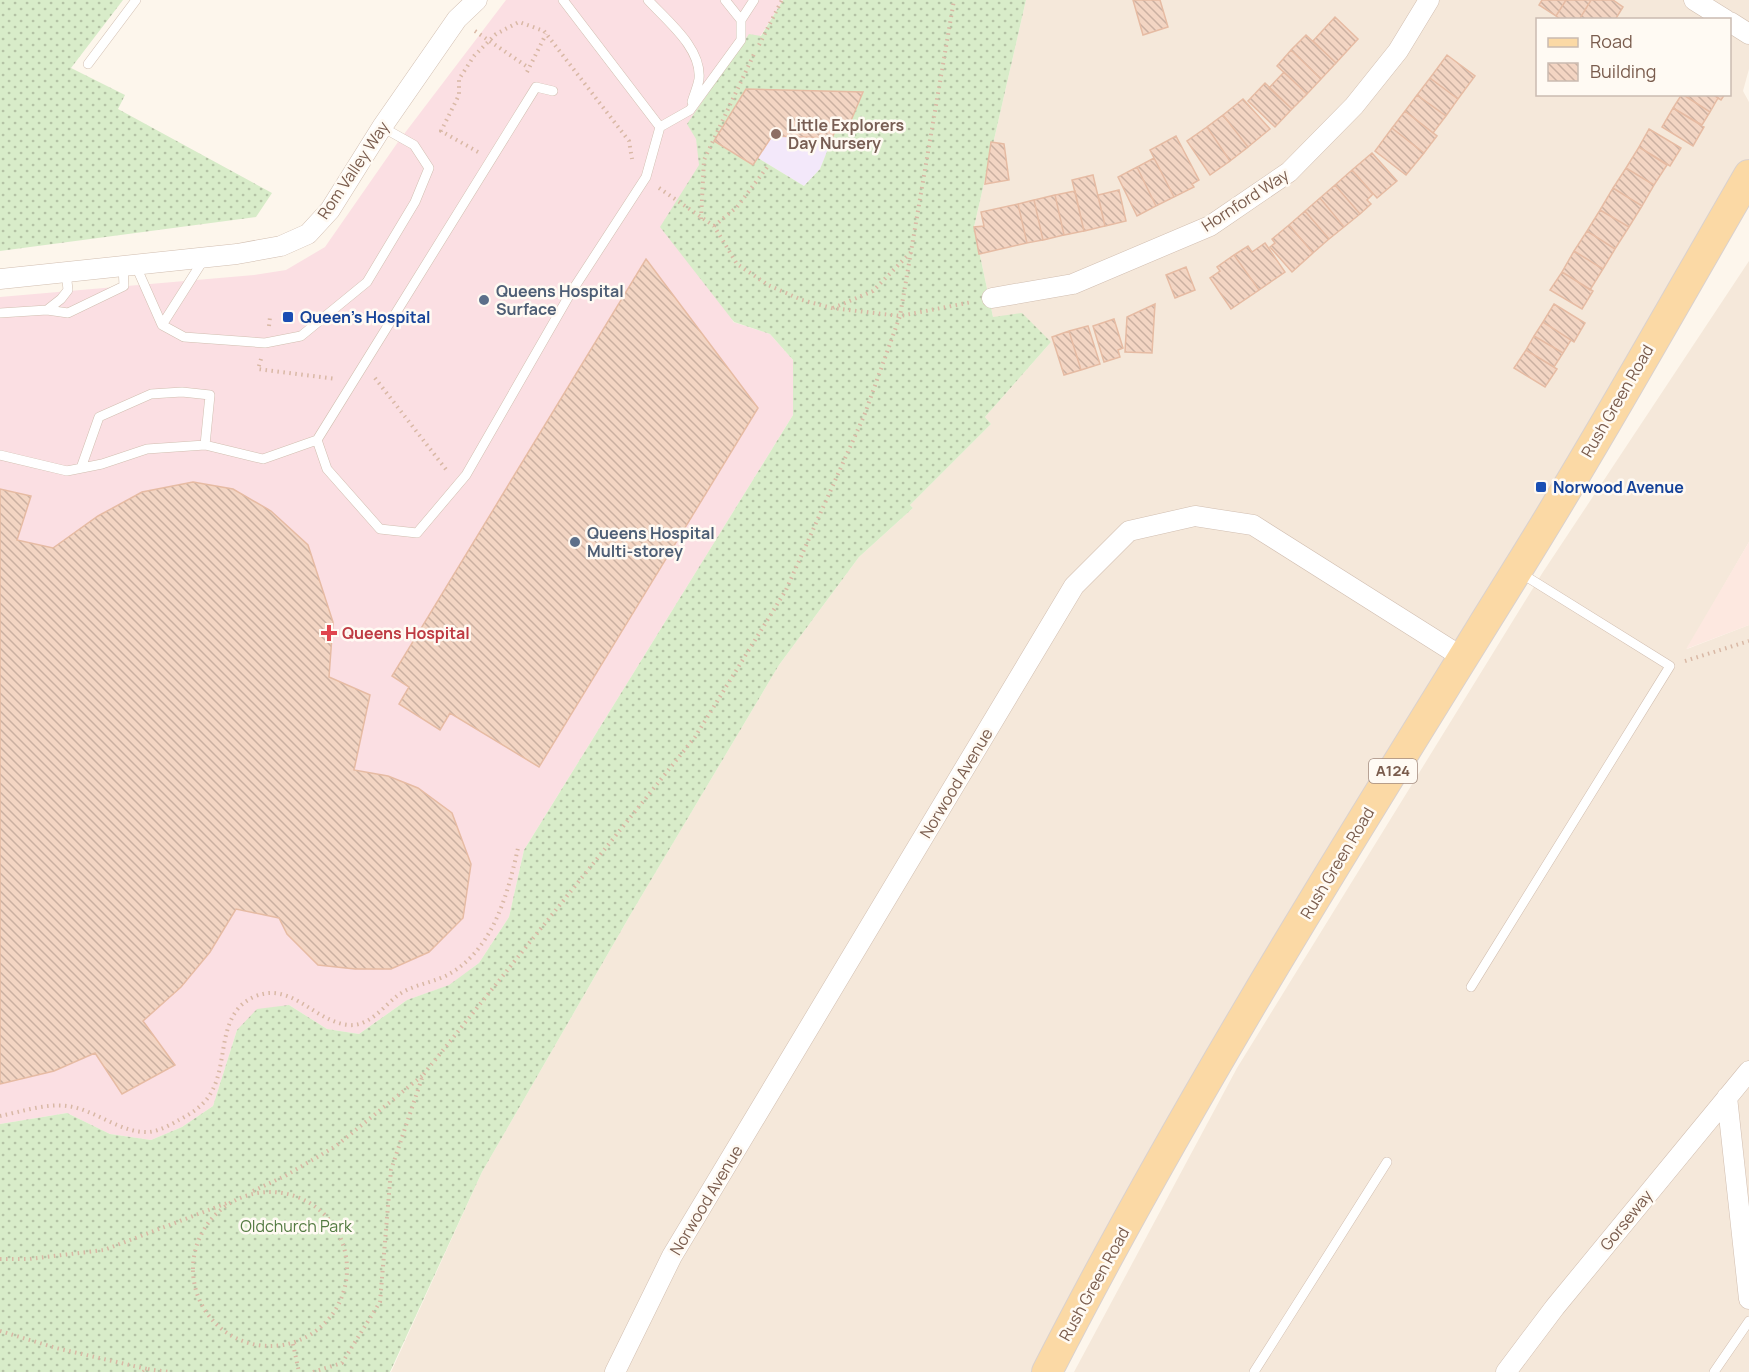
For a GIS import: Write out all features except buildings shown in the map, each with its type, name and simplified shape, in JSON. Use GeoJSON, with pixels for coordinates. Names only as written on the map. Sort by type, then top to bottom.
{"type":"FeatureCollection","features":[{"type":"Feature","properties":{"kind":"main road","name":"Rush Green Road"},"geometry":{"type":"LineString","coordinates":[[1055,1369],[1236,1029],[1462,657],[1517,571],[1749,175]]}},
{"type":"Feature","properties":{"kind":"street","name":"Rom Valley Way"},"geometry":{"type":"LineString","coordinates":[[0,279],[204,257],[281,246],[308,234],[330,210],[382,127],[457,19],[477,0]]}},
{"type":"Feature","properties":{"kind":"street","name":"Hornford Way"},"geometry":{"type":"LineString","coordinates":[[992,298],[1073,284],[1210,226],[1289,172],[1354,106],[1398,51],[1429,0]]}},
{"type":"Feature","properties":{"kind":"street"},"geometry":{"type":"LineString","coordinates":[[1694,0],[1722,18]]}},
{"type":"Feature","properties":{"kind":"street"},"geometry":{"type":"LineString","coordinates":[[1731,23],[1749,34]]}},
{"type":"Feature","properties":{"kind":"street","name":"Norwood Avenue"},"geometry":{"type":"LineString","coordinates":[[615,1372],[672,1256],[1074,586],[1128,531],[1195,516],[1253,525],[1462,657]]}},
{"type":"Feature","properties":{"kind":"street","name":"Gorseway"},"geometry":{"type":"LineString","coordinates":[[1506,1372],[1555,1307],[1749,1071]]}},
{"type":"Feature","properties":{"kind":"street"},"geometry":{"type":"LineString","coordinates":[[1727,1097],[1749,1299]]}},
{"type":"Feature","properties":{"kind":"lane"},"geometry":{"type":"LineString","coordinates":[[88,64],[136,0]]}},
{"type":"Feature","properties":{"kind":"lane"},"geometry":{"type":"LineString","coordinates":[[563,0],[660,127]]}},
{"type":"Feature","properties":{"kind":"lane"},"geometry":{"type":"LineString","coordinates":[[648,0],[689,47],[697,61],[699,79],[690,110]]}},
{"type":"Feature","properties":{"kind":"lane"},"geometry":{"type":"LineString","coordinates":[[725,0],[741,20]]}},
{"type":"Feature","properties":{"kind":"lane"},"geometry":{"type":"LineString","coordinates":[[317,440],[327,469],[380,529],[417,533],[466,475],[570,294],[646,177],[660,127],[690,110],[741,40],[741,20],[754,0]]}},
{"type":"Feature","properties":{"kind":"lane"},"geometry":{"type":"LineString","coordinates":[[0,455],[67,471],[102,464],[147,449],[205,445],[263,459],[317,440],[536,87],[553,91]]}},
{"type":"Feature","properties":{"kind":"lane"},"geometry":{"type":"LineString","coordinates":[[129,265],[162,325],[183,337],[265,343],[301,336],[367,282],[415,202],[429,168],[414,145],[382,127]]}},
{"type":"Feature","properties":{"kind":"lane"},"geometry":{"type":"LineString","coordinates":[[162,325],[204,257]]}},
{"type":"Feature","properties":{"kind":"lane"},"geometry":{"type":"LineString","coordinates":[[0,313],[47,310],[68,313],[124,286],[129,265]]}},
{"type":"Feature","properties":{"kind":"lane"},"geometry":{"type":"LineString","coordinates":[[47,310],[68,290],[66,272]]}},
{"type":"Feature","properties":{"kind":"lane"},"geometry":{"type":"LineString","coordinates":[[81,468],[99,417],[151,393],[182,392],[210,395],[205,445]]}},
{"type":"Feature","properties":{"kind":"lane"},"geometry":{"type":"LineString","coordinates":[[1471,987],[1670,666],[1517,571]]}},
{"type":"Feature","properties":{"kind":"lane"},"geometry":{"type":"LineString","coordinates":[[1254,1372],[1386,1162]]}},
{"type":"Feature","properties":{"kind":"lane"},"geometry":{"type":"LineString","coordinates":[[1714,1372],[1749,1320]]}},
{"type":"Feature","properties":{"kind":"path"},"geometry":{"type":"LineString","coordinates":[[701,219],[704,160],[722,118],[782,0]]}},
{"type":"Feature","properties":{"kind":"path"},"geometry":{"type":"LineString","coordinates":[[0,1258],[29,1259],[104,1250],[232,1201],[256,1192],[282,1192],[307,1200],[327,1216],[342,1238],[348,1264],[345,1289],[334,1313],[316,1332],[293,1344],[268,1347],[243,1343],[221,1330],[204,1311],[197,1296],[192,1263],[198,1238],[212,1217],[232,1201],[285,1176],[336,1146],[423,1075],[695,737],[786,590],[864,416],[900,316],[954,0]]}},
{"type":"Feature","properties":{"kind":"path"},"geometry":{"type":"LineString","coordinates":[[457,19],[529,68]]}},
{"type":"Feature","properties":{"kind":"path"},"geometry":{"type":"LineString","coordinates":[[714,226],[737,207],[768,166]]}},
{"type":"Feature","properties":{"kind":"path"},"geometry":{"type":"LineString","coordinates":[[646,177],[701,219],[714,226],[737,264],[768,285],[802,300],[832,308],[900,316],[992,298]]}},
{"type":"Feature","properties":{"kind":"path"},"geometry":{"type":"LineString","coordinates":[[832,308],[873,291],[913,250]]}},
{"type":"Feature","properties":{"kind":"path"},"geometry":{"type":"LineString","coordinates":[[269,327],[270,317]]}},
{"type":"Feature","properties":{"kind":"path"},"geometry":{"type":"LineString","coordinates":[[261,359],[258,369],[338,379],[343,369]]}},
{"type":"Feature","properties":{"kind":"path"},"geometry":{"type":"LineString","coordinates":[[370,372],[450,475]]}},
{"type":"Feature","properties":{"kind":"path"},"geometry":{"type":"LineString","coordinates":[[1670,666],[1749,641]]}},
{"type":"Feature","properties":{"kind":"path"},"geometry":{"type":"LineString","coordinates":[[0,1116],[65,1105],[115,1124],[149,1132],[169,1125],[196,1111],[212,1092],[221,1066],[224,1035],[233,1014],[253,997],[266,993],[283,993],[328,1018],[349,1025],[362,1022],[383,1011],[396,996],[408,989],[452,973],[477,950],[492,929],[509,887],[518,848]]}},
{"type":"Feature","properties":{"kind":"path"},"geometry":{"type":"LineString","coordinates":[[313,1372],[342,1363],[380,1302],[391,1170],[423,1075]]}},
{"type":"Feature","properties":{"kind":"path"},"geometry":{"type":"LineString","coordinates":[[0,1331],[56,1348],[145,1370],[169,1372]]}},
{"type":"Feature","properties":{"kind":"path"},"geometry":{"type":"LineString","coordinates":[[293,1344],[299,1372]]}},
{"type":"Feature","properties":{"kind":"shaded area","name":"Queens Hospital"},"geometry":{"type":"Polygon","coordinates":[[[506,0],[783,0],[696,139],[733,322],[770,334],[793,360],[793,415],[524,850],[509,917],[479,963],[450,985],[407,1000],[359,1034],[327,1029],[289,1005],[237,1030],[213,1106],[182,1127],[151,1140],[110,1134],[67,1113],[0,1124],[0,297],[254,275],[286,270],[325,247],[398,142],[506,0]]]}},
{"type":"Feature","properties":{"kind":"shaded area"},"geometry":{"type":"Polygon","coordinates":[[[1026,0],[1749,0],[1749,69],[1743,91],[1749,102],[1749,175],[1047,1372],[391,1372],[482,1172],[632,912],[779,665],[859,557],[913,508],[910,505],[991,424],[985,417],[1051,342],[993,317],[974,227],[1026,0]]]}},
{"type":"Feature","properties":{"kind":"shaded area","name":"Little Explorers Day Nursery"},"geometry":{"type":"Polygon","coordinates":[[[746,89],[863,92],[847,130],[836,130],[820,169],[804,186],[758,158],[753,165],[714,141],[746,89]]]}},
{"type":"Feature","properties":{"kind":"shaded area"},"geometry":{"type":"Polygon","coordinates":[[[1749,261],[1749,542],[1687,649],[1749,625],[1749,1372],[1074,1372],[1237,1068],[1543,572],[1749,261]]]}},
{"type":"Feature","properties":{"kind":"shaded area"},"geometry":{"type":"Polygon","coordinates":[[[1749,542],[1749,625],[1686,649],[1749,542]]]}},
{"type":"Feature","properties":{"kind":"green space"},"geometry":{"type":"Polygon","coordinates":[[[0,0],[123,0],[71,68],[125,95],[118,109],[272,193],[256,217],[0,251],[0,0]]]}},
{"type":"Feature","properties":{"kind":"green space","name":"Oldchurch Park"},"geometry":{"type":"Polygon","coordinates":[[[783,0],[1026,0],[974,227],[993,317],[1022,313],[1051,342],[985,417],[991,424],[910,505],[913,508],[859,557],[779,665],[632,912],[482,1172],[390,1372],[0,1372],[0,1124],[67,1113],[110,1134],[151,1140],[182,1127],[213,1106],[237,1030],[257,1009],[289,1005],[327,1029],[359,1034],[407,1000],[449,985],[479,963],[509,917],[524,850],[793,415],[793,360],[770,334],[734,322],[660,227],[699,165],[696,139],[687,124],[749,34],[761,36],[783,0]],[[746,89],[714,141],[753,165],[758,158],[804,186],[820,169],[836,129],[847,130],[863,93],[746,89]]]}},
{"type":"Feature","properties":{"kind":"place","name":"Little Explorers Day Nursery"},"geometry":{"type":"Point","coordinates":[776,134]}},
{"type":"Feature","properties":{"kind":"place","name":"Queens Hospital Surface"},"geometry":{"type":"Point","coordinates":[484,300]}},
{"type":"Feature","properties":{"kind":"place","name":"Queen's Hospital"},"geometry":{"type":"Point","coordinates":[288,317]}},
{"type":"Feature","properties":{"kind":"place","name":"Norwood Avenue"},"geometry":{"type":"Point","coordinates":[1541,487]}},
{"type":"Feature","properties":{"kind":"place","name":"Queens Hospital Multi-storey"},"geometry":{"type":"Point","coordinates":[575,542]}},
{"type":"Feature","properties":{"kind":"place","name":"Queens Hospital"},"geometry":{"type":"Point","coordinates":[329,633]}}]}
